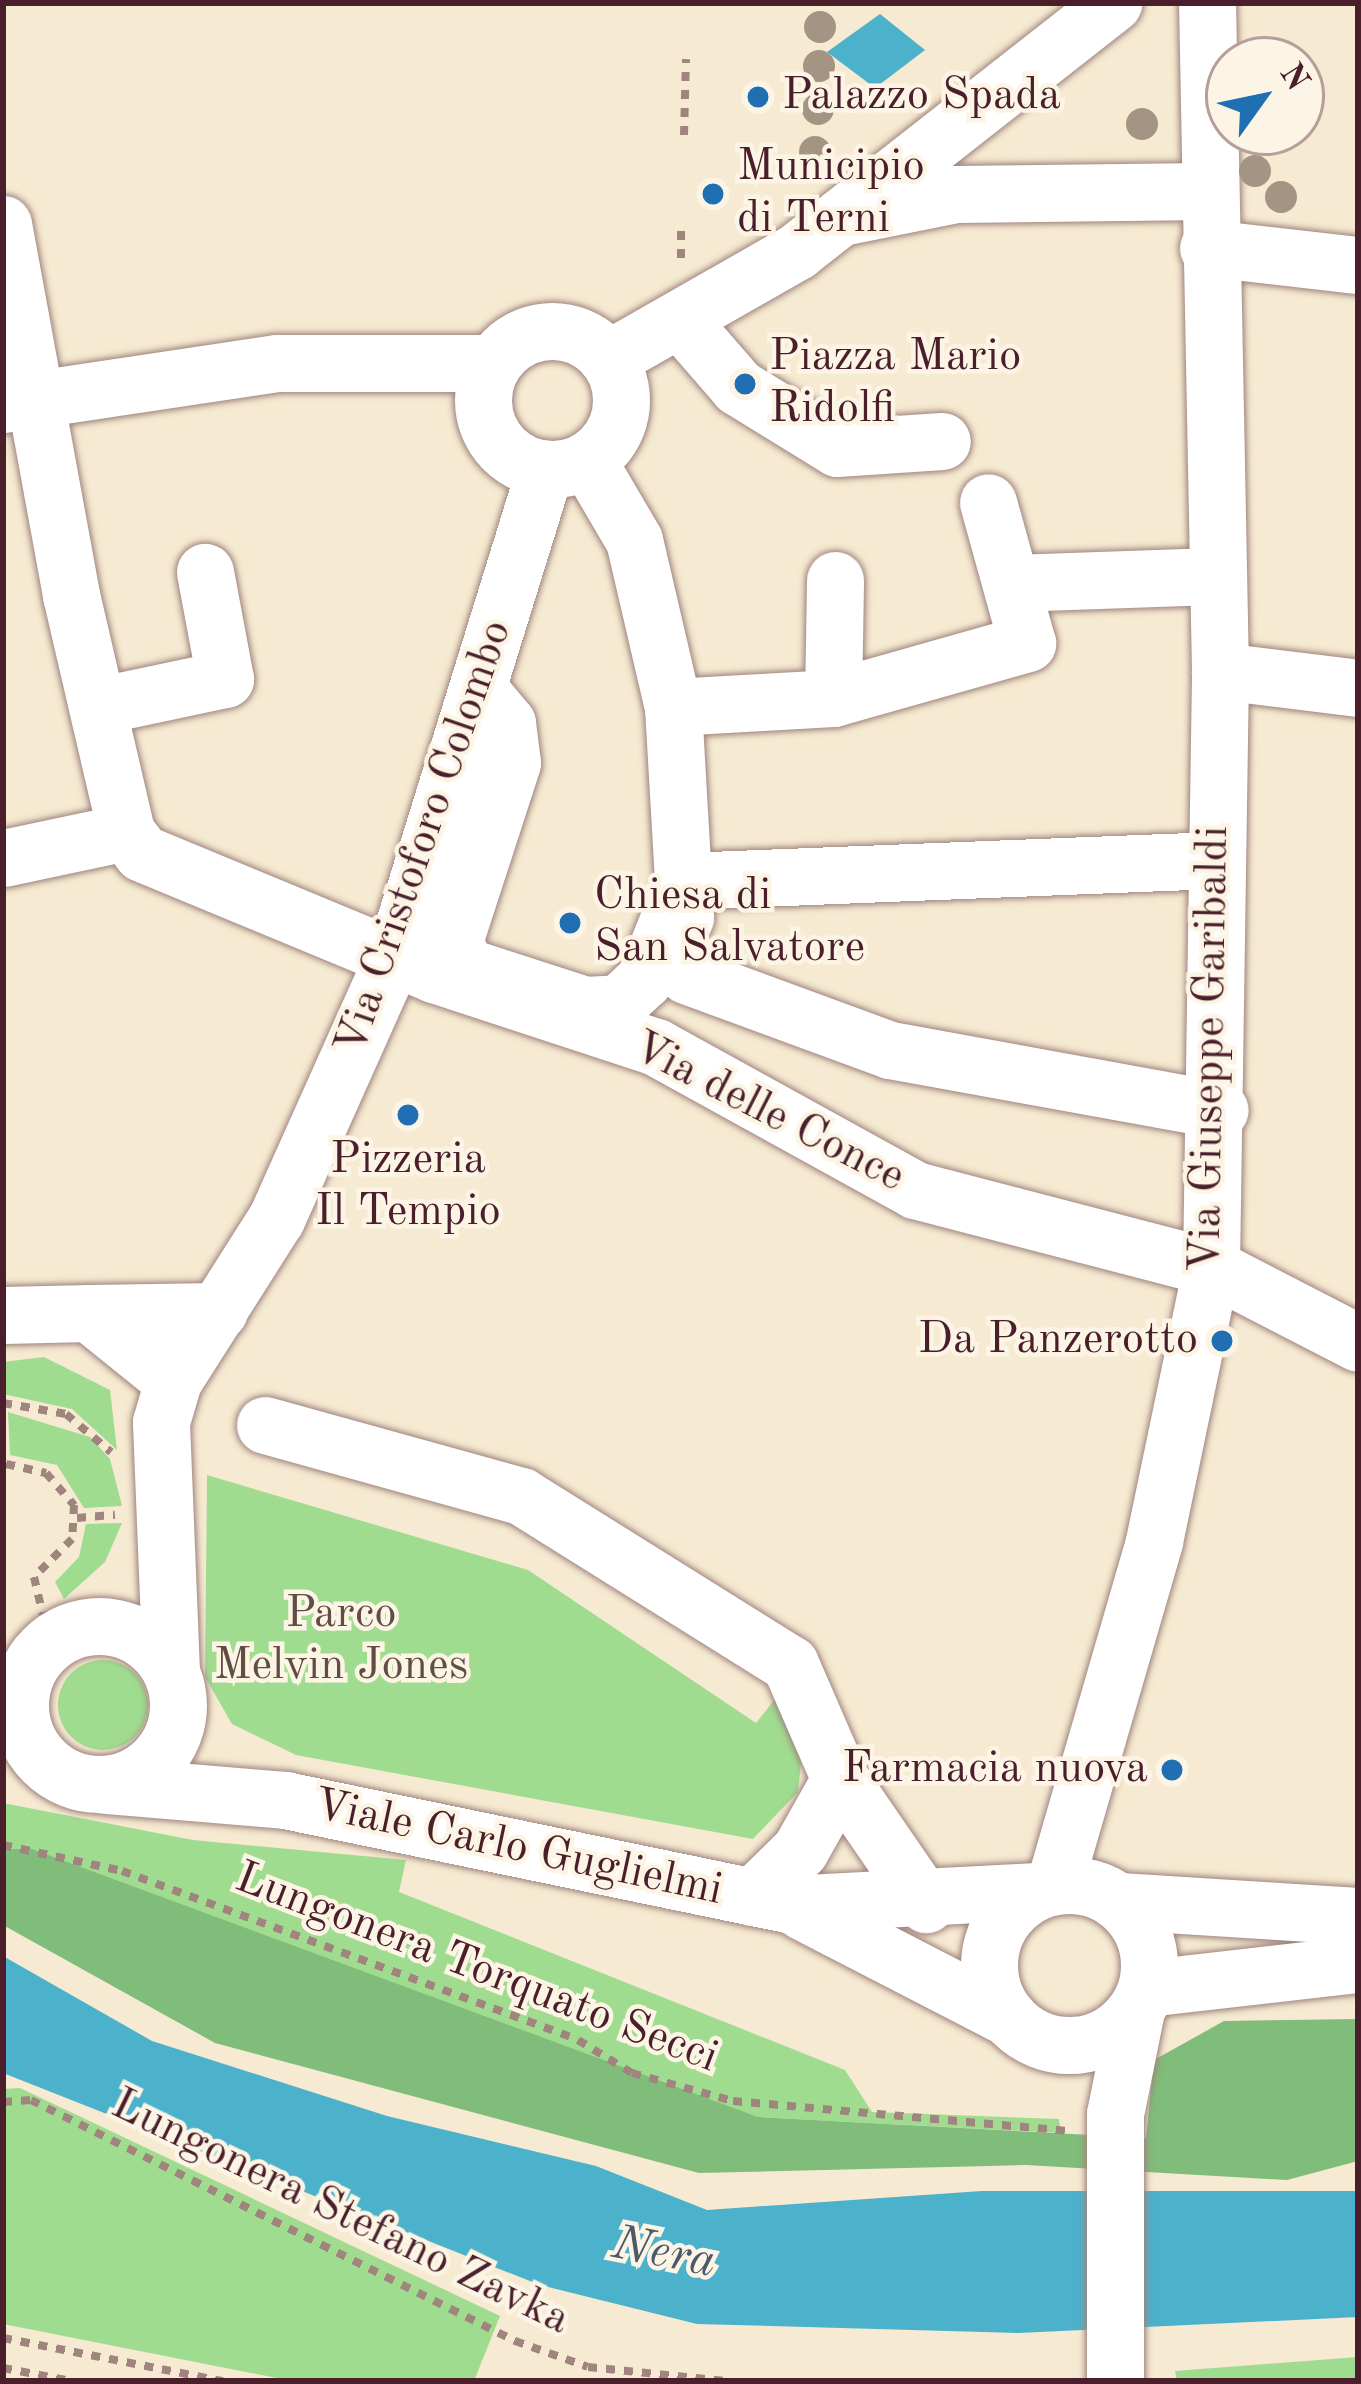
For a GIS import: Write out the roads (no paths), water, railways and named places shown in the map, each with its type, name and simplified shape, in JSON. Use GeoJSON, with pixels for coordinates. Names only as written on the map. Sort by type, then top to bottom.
{"type":"FeatureCollection","features":[{"type":"Feature","properties":{"kind":"street"},"geometry":{"type":"LineString","coordinates":[[608,359],[819,234],[1113,3]]}},
{"type":"Feature","properties":{"kind":"street","name":"Via Giuseppe Garibaldi"},"geometry":{"type":"LineString","coordinates":[[1046,1889],[1154,1541],[1210,1267],[1220,1110],[1220,671],[1206,191],[1207,3]]}},
{"type":"Feature","properties":{"kind":"street"},"geometry":{"type":"LineString","coordinates":[[819,234],[956,194],[1206,191]]}},
{"type":"Feature","properties":{"kind":"street"},"geometry":{"type":"LineString","coordinates":[[3,224],[17,402],[126,832],[3,858]]}},
{"type":"Feature","properties":{"kind":"street"},"geometry":{"type":"LineString","coordinates":[[1208,248],[1358,265]]}},
{"type":"Feature","properties":{"kind":"street"},"geometry":{"type":"LineString","coordinates":[[680,320],[738,387],[837,448],[942,441]]}},
{"type":"Feature","properties":{"kind":"street"},"geometry":{"type":"LineString","coordinates":[[17,402],[277,363],[493,363],[549,330],[608,359],[622,402],[566,464]]}},
{"type":"Feature","properties":{"kind":"street"},"geometry":{"type":"LineString","coordinates":[[493,363],[490,430],[566,464],[634,541],[673,707],[684,880],[670,1008],[764,1009],[890,1050],[1220,1110]]}},
{"type":"Feature","properties":{"kind":"street","name":"Via Cristoforo Colombo"},"geometry":{"type":"LineString","coordinates":[[46,1640],[135,1584],[144,1511],[172,1382],[276,1219],[395,953],[480,691],[566,464]]}},
{"type":"Feature","properties":{"kind":"street"},"geometry":{"type":"LineString","coordinates":[[673,707],[833,698],[1027,643],[988,502]]}},
{"type":"Feature","properties":{"kind":"street"},"geometry":{"type":"LineString","coordinates":[[97,706],[225,679],[206,572]]}},
{"type":"Feature","properties":{"kind":"street"},"geometry":{"type":"LineString","coordinates":[[1012,583],[1214,576]]}},
{"type":"Feature","properties":{"kind":"street"},"geometry":{"type":"LineString","coordinates":[[833,698],[836,580]]}},
{"type":"Feature","properties":{"kind":"street"},"geometry":{"type":"LineString","coordinates":[[1220,671],[1358,688]]}},
{"type":"Feature","properties":{"kind":"street"},"geometry":{"type":"LineString","coordinates":[[480,691],[507,723],[512,764],[454,941],[465,966],[585,1005],[619,1003],[644,980],[684,880]]}},
{"type":"Feature","properties":{"kind":"street","name":"Via delle Conce"},"geometry":{"type":"LineString","coordinates":[[126,832],[142,853],[395,953],[670,1008],[915,1190],[1210,1267],[1358,1342]]}},
{"type":"Feature","properties":{"kind":"street"},"geometry":{"type":"LineString","coordinates":[[684,880],[1217,860]]}},
{"type":"Feature","properties":{"kind":"street"},"geometry":{"type":"LineString","coordinates":[[3,1315],[219,1311]]}},
{"type":"Feature","properties":{"kind":"street"},"geometry":{"type":"LineString","coordinates":[[89,1313],[172,1382]]}},
{"type":"Feature","properties":{"kind":"street"},"geometry":{"type":"LineString","coordinates":[[265,1425],[520,1496],[790,1664],[841,1779],[926,1904]]}},
{"type":"Feature","properties":{"kind":"street","name":"Via Cristoforo Colombo"},"geometry":{"type":"LineString","coordinates":[[144,1511],[175,1687]]}},
{"type":"Feature","properties":{"kind":"street"},"geometry":{"type":"LineString","coordinates":[[140,1636],[175,1687],[149,1767],[106,1785],[23,1760],[20,1706],[46,1640],[140,1636]]}},
{"type":"Feature","properties":{"kind":"street","name":"Viale Carlo Guglielmi"},"geometry":{"type":"LineString","coordinates":[[175,1687],[214,1756],[285,1800]]}},
{"type":"Feature","properties":{"kind":"street","name":"Viale Carlo Guglielmi"},"geometry":{"type":"LineString","coordinates":[[769,1901],[841,1779]]}},
{"type":"Feature","properties":{"kind":"street","name":"Viale Carlo Guglielmi"},"geometry":{"type":"LineString","coordinates":[[106,1785],[285,1800],[769,1901],[926,1904],[1046,1889]]}},
{"type":"Feature","properties":{"kind":"street"},"geometry":{"type":"LineString","coordinates":[[1102,2126],[990,1979],[994,1936],[1046,1889],[1119,1901],[1358,1916]]}},
{"type":"Feature","properties":{"kind":"street","name":"Viale Carlo Guglielmi"},"geometry":{"type":"LineString","coordinates":[[769,1901],[1031,2031]]}},
{"type":"Feature","properties":{"kind":"street"},"geometry":{"type":"LineString","coordinates":[[1115,2371],[1102,2126],[1141,1999],[1146,1941],[1119,1901]]}},
{"type":"Feature","properties":{"kind":"street"},"geometry":{"type":"LineString","coordinates":[[1031,2031],[1100,2040],[1141,1999],[1358,1964]]}},
{"type":"Feature","properties":{"kind":"water"},"geometry":{"type":"Polygon","coordinates":[[[880,14],[925,50],[875,88],[827,52],[880,14]]]}},
{"type":"Feature","properties":{"kind":"water","name":"Nera"},"geometry":{"type":"Polygon","coordinates":[[[3,1956],[152,2041],[387,2116],[596,2166],[707,2210],[982,2191],[1358,2191],[1358,2317],[1019,2333],[697,2324],[540,2285],[3,2073],[3,1956]]]}},
{"type":"Feature","properties":{"kind":"place","name":"Palazzo Spada"},"geometry":{"type":"Point","coordinates":[758,97]}},
{"type":"Feature","properties":{"kind":"place","name":"Municipio di Terni"},"geometry":{"type":"Point","coordinates":[713,194]}},
{"type":"Feature","properties":{"kind":"place","name":"Piazza Mario Ridolfi"},"geometry":{"type":"Point","coordinates":[745,384]}},
{"type":"Feature","properties":{"kind":"place","name":"Chiesa di San Salvatore"},"geometry":{"type":"Point","coordinates":[570,923]}},
{"type":"Feature","properties":{"kind":"place","name":"Pizzeria Il Tempio"},"geometry":{"type":"Point","coordinates":[408,1115]}},
{"type":"Feature","properties":{"kind":"place","name":"Da Panzerotto"},"geometry":{"type":"Point","coordinates":[1222,1341]}},
{"type":"Feature","properties":{"kind":"place","name":"Farmacia nuova"},"geometry":{"type":"Point","coordinates":[1172,1770]}},
{"type":"Feature","properties":{"kind":"park label","name":"Parco Melvin Jones"},"geometry":{"type":"Point","coordinates":[341,1641]}}]}
